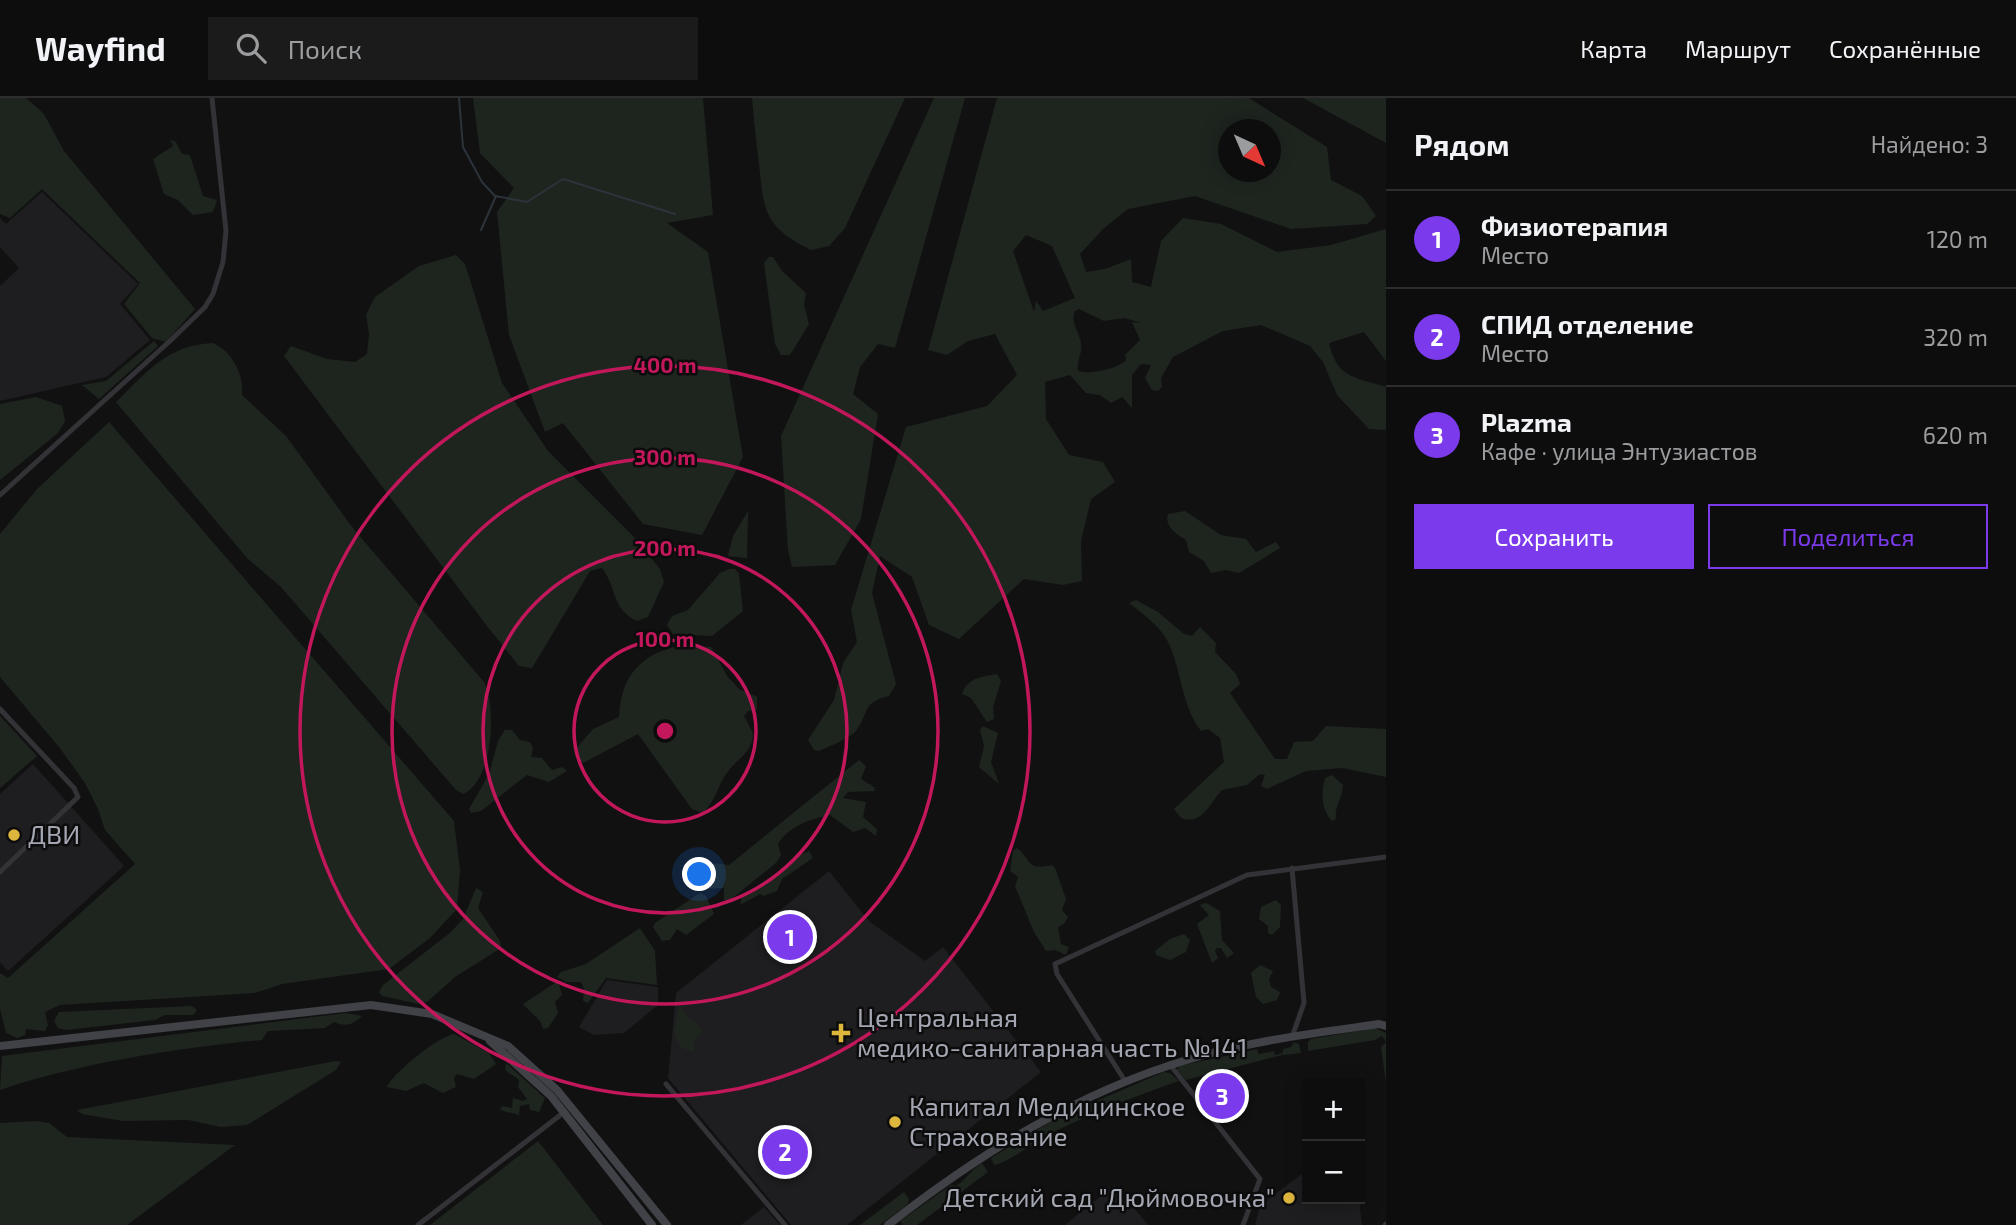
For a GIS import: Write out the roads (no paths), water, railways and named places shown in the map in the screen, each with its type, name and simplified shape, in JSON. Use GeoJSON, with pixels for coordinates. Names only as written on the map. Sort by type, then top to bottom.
{"type":"FeatureCollection","features":[{"type":"Feature","properties":{"kind":"main road"},"geometry":{"type":"LineString","coordinates":[[0,1046],[372,1005],[432,1014],[508,1046],[609,1153],[667,1225]]}},
{"type":"Feature","properties":{"kind":"main road"},"geometry":{"type":"LineString","coordinates":[[888,1225],[1039,1122],[1125,1081],[1171,1066],[1292,1037],[1379,1024],[1386,1026]]}},
{"type":"Feature","properties":{"kind":"main road"},"geometry":{"type":"LineString","coordinates":[[554,1093],[563,1113],[651,1223],[657,1213]]}},
{"type":"Feature","properties":{"kind":"main road"},"geometry":{"type":"LineString","coordinates":[[600,1160],[609,1153]]}},
{"type":"Feature","properties":{"kind":"main road"},"geometry":{"type":"LineString","coordinates":[[621,1186],[630,1180]]}},
{"type":"Feature","properties":{"kind":"street"},"geometry":{"type":"LineString","coordinates":[[0,495],[171,340],[205,307],[213,294],[223,262],[226,231],[212,98]]}},
{"type":"Feature","properties":{"kind":"street"},"geometry":{"type":"LineString","coordinates":[[0,709],[74,788],[78,797],[0,872]]}},
{"type":"Feature","properties":{"kind":"street"},"geometry":{"type":"LineString","coordinates":[[1125,1081],[1057,974],[1055,964],[1247,875],[1386,857]]}},
{"type":"Feature","properties":{"kind":"street"},"geometry":{"type":"LineString","coordinates":[[1292,868],[1304,1003],[1292,1037]]}},
{"type":"Feature","properties":{"kind":"street"},"geometry":{"type":"LineString","coordinates":[[1171,1066],[1260,1179],[1243,1225]]}},
{"type":"Feature","properties":{"kind":"street"},"geometry":{"type":"LineString","coordinates":[[666,1084],[785,1225]]}},
{"type":"Feature","properties":{"kind":"street"},"geometry":{"type":"LineString","coordinates":[[418,1225],[563,1113]]}},
{"type":"Feature","properties":{"kind":"waterway"},"geometry":{"type":"LineString","coordinates":[[459,98],[463,147],[482,182],[495,196],[527,202],[563,179],[675,214]]}},
{"type":"Feature","properties":{"kind":"waterway"},"geometry":{"type":"LineString","coordinates":[[481,230],[496,196]]}},
{"type":"Feature","properties":{"kind":"place","name":"ДВИ"},"geometry":{"type":"Point","coordinates":[14,835]}},
{"type":"Feature","properties":{"kind":"place","name":"Физиотерапия"},"geometry":{"type":"Point","coordinates":[790,937]}},
{"type":"Feature","properties":{"kind":"place","name":"Центральная медико-санитарная часть №141"},"geometry":{"type":"Point","coordinates":[841,1033]}},
{"type":"Feature","properties":{"kind":"place","name":"Plazma"},"geometry":{"type":"Point","coordinates":[1222,1096]}},
{"type":"Feature","properties":{"kind":"place","name":"Капитал Медицинское Страхование"},"geometry":{"type":"Point","coordinates":[895,1122]}},
{"type":"Feature","properties":{"kind":"place","name":"СПИД отделение"},"geometry":{"type":"Point","coordinates":[785,1152]}},
{"type":"Feature","properties":{"kind":"place","name":"Детский сад \"Дюймовочка\""},"geometry":{"type":"Point","coordinates":[1289,1198]}}]}
